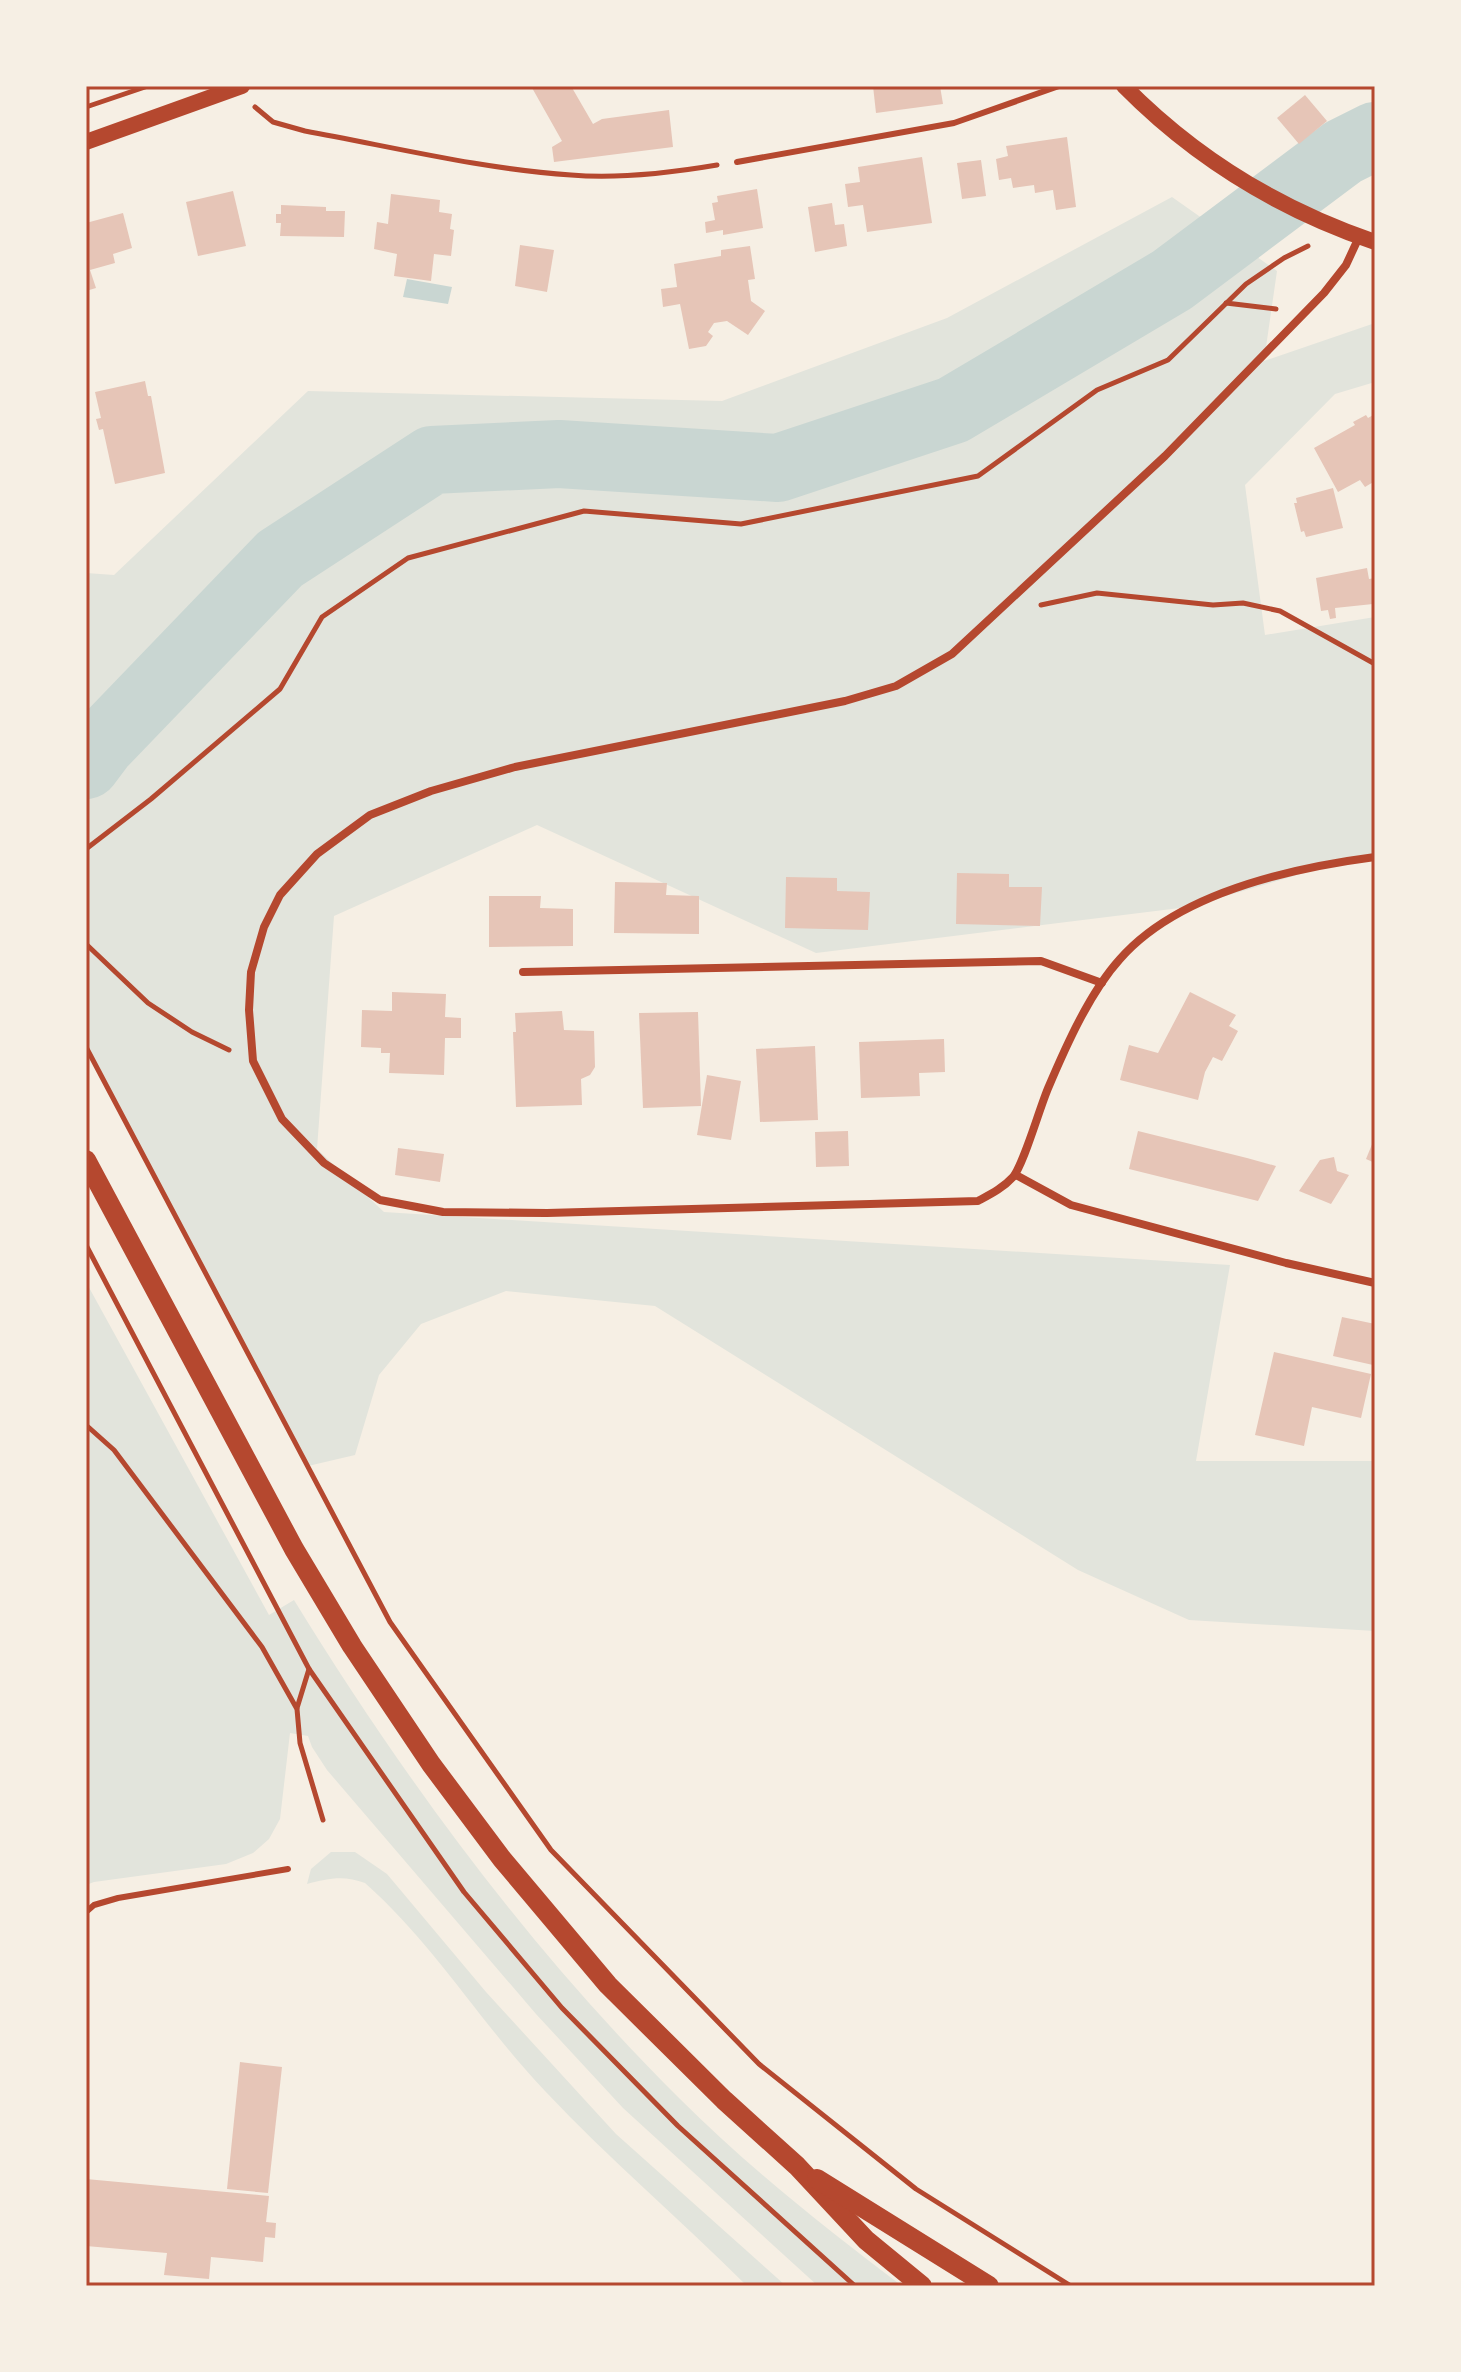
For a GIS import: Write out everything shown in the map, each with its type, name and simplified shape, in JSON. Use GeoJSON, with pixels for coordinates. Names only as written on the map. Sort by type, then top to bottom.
{"type":"FeatureCollection","features":[{"type":"Feature","properties":{"kind":"main road"},"geometry":{"type":"LineString","coordinates":[[1124,86],[1194,150],[1275,201],[1316,221],[1367,239]]}},
{"type":"Feature","properties":{"kind":"main road"},"geometry":{"type":"LineString","coordinates":[[86,142],[241,87]]}},
{"type":"Feature","properties":{"kind":"main road"},"geometry":{"type":"LineString","coordinates":[[86,1160],[294,1549],[352,1646],[431,1764],[502,1859],[608,1985],[724,2100],[797,2166],[866,2240],[922,2286]]}},
{"type":"Feature","properties":{"kind":"main road"},"geometry":{"type":"LineString","coordinates":[[797,2166],[989,2286]]}},
{"type":"Feature","properties":{"kind":"street"},"geometry":{"type":"LineString","coordinates":[[1367,239],[1304,313],[1165,456],[952,654],[896,686],[845,701],[515,767],[431,791],[370,815],[317,854],[280,895],[264,927],[251,972],[249,1010],[253,1061],[282,1119],[324,1163],[380,1200],[443,1212],[547,1213],[978,1201],[997,1192],[1016,1175],[1049,1086],[1102,983],[1120,959],[1151,930],[1188,907],[1263,881],[1375,857]]}},
{"type":"Feature","properties":{"kind":"street"},"geometry":{"type":"LineString","coordinates":[[523,972],[1041,961],[1102,983]]}},
{"type":"Feature","properties":{"kind":"street"},"geometry":{"type":"LineString","coordinates":[[1016,1175],[1071,1205],[1286,1263],[1375,1283]]}},
{"type":"Feature","properties":{"kind":"lane"},"geometry":{"type":"LineString","coordinates":[[737,162],[954,123],[1059,86]]}},
{"type":"Feature","properties":{"kind":"lane"},"geometry":{"type":"LineString","coordinates":[[86,1912],[94,1905],[118,1898],[288,1869]]}},
{"type":"Feature","properties":{"kind":"path"},"geometry":{"type":"LineString","coordinates":[[86,107],[148,86]]}},
{"type":"Feature","properties":{"kind":"path"},"geometry":{"type":"LineString","coordinates":[[241,87],[255,107],[273,122],[305,131],[518,170],[573,176],[645,174],[737,162]]}},
{"type":"Feature","properties":{"kind":"path"},"geometry":{"type":"LineString","coordinates":[[86,849],[151,799],[280,689],[322,617],[408,558],[584,511],[741,524],[978,476],[1097,390],[1168,360],[1246,284],[1284,258]]}},
{"type":"Feature","properties":{"kind":"path"},"geometry":{"type":"LineString","coordinates":[[1225,303],[1304,313]]}},
{"type":"Feature","properties":{"kind":"path"},"geometry":{"type":"LineString","coordinates":[[995,614],[1097,593],[1213,605],[1243,603],[1280,611],[1375,664]]}},
{"type":"Feature","properties":{"kind":"path"},"geometry":{"type":"LineString","coordinates":[[86,944],[148,1003],[192,1032],[253,1061]]}},
{"type":"Feature","properties":{"kind":"path"},"geometry":{"type":"LineString","coordinates":[[86,1047],[390,1622],[551,1850],[759,2064],[916,2189],[1071,2286]]}},
{"type":"Feature","properties":{"kind":"path"},"geometry":{"type":"LineString","coordinates":[[86,1425],[114,1450],[219,1589],[262,1647],[297,1709]]}},
{"type":"Feature","properties":{"kind":"path"},"geometry":{"type":"LineString","coordinates":[[309,1669],[297,1709],[300,1743],[323,1820]]}},
{"type":"Feature","properties":{"kind":"shaded area"},"geometry":{"type":"Polygon","coordinates":[[[1172,197],[1277,271],[1264,361],[1375,323],[1375,382],[1335,394],[1245,485],[1265,635],[1375,617],[1375,857],[1345,861],[1188,907],[816,953],[537,825],[334,916],[317,1149],[384,1212],[1230,1265],[1196,1461],[1375,1461],[1375,1631],[1189,1620],[1078,1570],[655,1306],[506,1291],[421,1324],[379,1375],[355,1455],[308,1466],[86,1049],[86,573],[114,575],[308,391],[722,401],[947,318],[1172,197]]]}},
{"type":"Feature","properties":{"kind":"shaded area"},"geometry":{"type":"Polygon","coordinates":[[[407,279],[452,287],[448,304],[403,297],[407,279]]]}},
{"type":"Feature","properties":{"kind":"shaded area"},"geometry":{"type":"Polygon","coordinates":[[[86,1282],[269,1615],[294,1600],[379,1732],[472,1860],[520,1922],[624,2041],[679,2098],[759,2172],[902,2286],[818,2286],[623,2108],[536,2014],[327,1770],[308,1736],[290,1733],[280,1819],[269,1839],[253,1853],[226,1864],[86,1885],[86,1282]]]}},
{"type":"Feature","properties":{"kind":"shaded area"},"geometry":{"type":"Polygon","coordinates":[[[331,1852],[355,1852],[387,1874],[486,1992],[616,2134],[786,2286],[747,2286],[620,2165],[522,2066],[436,1958],[365,1883],[336,1878],[307,1884],[311,1869],[331,1852]]]}},
{"type":"Feature","properties":{"kind":"building"},"geometry":{"type":"Polygon","coordinates":[[[531,86],[571,86],[593,124],[602,119],[669,110],[673,147],[554,162],[552,147],[562,141],[531,86]]]}},
{"type":"Feature","properties":{"kind":"building"},"geometry":{"type":"Polygon","coordinates":[[[873,86],[940,86],[943,104],[876,113],[873,86]]]}},
{"type":"Feature","properties":{"kind":"building"},"geometry":{"type":"Polygon","coordinates":[[[1305,95],[1327,121],[1299,144],[1277,118],[1305,95]]]}},
{"type":"Feature","properties":{"kind":"building"},"geometry":{"type":"Polygon","coordinates":[[[1067,137],[1076,207],[1056,210],[1053,190],[1035,193],[1034,185],[1013,188],[1011,178],[999,180],[996,159],[1008,156],[1006,146],[1067,137]]]}},
{"type":"Feature","properties":{"kind":"building"},"geometry":{"type":"Polygon","coordinates":[[[922,157],[932,223],[867,232],[863,205],[848,207],[845,184],[860,182],[858,167],[922,157]]]}},
{"type":"Feature","properties":{"kind":"building"},"geometry":{"type":"Polygon","coordinates":[[[981,160],[986,196],[962,199],[957,163],[981,160]]]}},
{"type":"Feature","properties":{"kind":"building"},"geometry":{"type":"Polygon","coordinates":[[[757,189],[763,228],[723,235],[723,230],[706,233],[705,222],[715,220],[712,203],[718,202],[717,196],[757,189]]]}},
{"type":"Feature","properties":{"kind":"building"},"geometry":{"type":"Polygon","coordinates":[[[233,191],[246,246],[198,256],[186,202],[233,191]]]}},
{"type":"Feature","properties":{"kind":"building"},"geometry":{"type":"Polygon","coordinates":[[[391,194],[440,200],[439,212],[452,214],[451,256],[434,254],[431,281],[394,276],[397,254],[374,249],[377,222],[388,224],[391,194]]]}},
{"type":"Feature","properties":{"kind":"building"},"geometry":{"type":"Polygon","coordinates":[[[832,203],[835,225],[844,224],[847,246],[815,252],[808,207],[832,203]]]}},
{"type":"Feature","properties":{"kind":"building"},"geometry":{"type":"Polygon","coordinates":[[[281,205],[345,211],[344,237],[280,236],[281,223],[276,223],[276,214],[281,214],[281,205]]]}},
{"type":"Feature","properties":{"kind":"building"},"geometry":{"type":"Polygon","coordinates":[[[123,213],[132,248],[113,254],[115,263],[90,270],[96,288],[86,291],[86,223],[123,213]]]}},
{"type":"Feature","properties":{"kind":"building"},"geometry":{"type":"Polygon","coordinates":[[[520,245],[554,250],[547,292],[515,286],[520,245]]]}},
{"type":"Feature","properties":{"kind":"building"},"geometry":{"type":"Polygon","coordinates":[[[750,246],[755,279],[748,280],[751,301],[765,311],[748,335],[727,321],[714,323],[708,332],[713,336],[706,346],[689,349],[680,304],[663,307],[661,289],[677,287],[674,264],[721,256],[721,250],[750,246]]]}},
{"type":"Feature","properties":{"kind":"building"},"geometry":{"type":"Polygon","coordinates":[[[145,381],[148,396],[151,396],[165,473],[115,484],[103,429],[99,430],[96,419],[101,418],[95,392],[145,381]]]}},
{"type":"Feature","properties":{"kind":"building"},"geometry":{"type":"Polygon","coordinates":[[[1375,414],[1375,481],[1365,487],[1360,480],[1338,492],[1314,448],[1355,425],[1353,422],[1375,414]]]}},
{"type":"Feature","properties":{"kind":"building"},"geometry":{"type":"Polygon","coordinates":[[[1333,488],[1343,528],[1306,537],[1304,531],[1301,532],[1294,503],[1297,503],[1296,498],[1333,488]]]}},
{"type":"Feature","properties":{"kind":"building"},"geometry":{"type":"Polygon","coordinates":[[[1367,568],[1369,579],[1375,578],[1373,604],[1335,608],[1336,618],[1330,619],[1328,610],[1321,611],[1316,578],[1367,568]]]}},
{"type":"Feature","properties":{"kind":"building"},"geometry":{"type":"Polygon","coordinates":[[[957,873],[1009,874],[1009,887],[1042,887],[1040,926],[956,924],[957,873]]]}},
{"type":"Feature","properties":{"kind":"building"},"geometry":{"type":"Polygon","coordinates":[[[786,877],[837,878],[837,891],[870,892],[868,930],[785,928],[786,877]]]}},
{"type":"Feature","properties":{"kind":"building"},"geometry":{"type":"Polygon","coordinates":[[[615,882],[667,883],[666,895],[699,896],[699,934],[614,933],[615,882]]]}},
{"type":"Feature","properties":{"kind":"building"},"geometry":{"type":"Polygon","coordinates":[[[489,896],[541,896],[540,908],[573,909],[573,946],[489,947],[489,896]]]}},
{"type":"Feature","properties":{"kind":"building"},"geometry":{"type":"Polygon","coordinates":[[[392,992],[446,994],[445,1017],[461,1018],[461,1038],[445,1038],[444,1075],[389,1073],[390,1053],[381,1053],[381,1048],[361,1047],[362,1010],[392,1011],[392,992]]]}},
{"type":"Feature","properties":{"kind":"building"},"geometry":{"type":"Polygon","coordinates":[[[1190,992],[1236,1015],[1229,1026],[1238,1031],[1222,1061],[1213,1057],[1205,1072],[1198,1100],[1120,1080],[1129,1045],[1158,1053],[1190,992]]]}},
{"type":"Feature","properties":{"kind":"building"},"geometry":{"type":"Polygon","coordinates":[[[562,1011],[564,1030],[594,1031],[595,1067],[590,1075],[581,1079],[582,1105],[516,1107],[515,1013],[562,1011]]]}},
{"type":"Feature","properties":{"kind":"building"},"geometry":{"type":"Polygon","coordinates":[[[698,1012],[701,1106],[643,1108],[639,1013],[698,1012]]]}},
{"type":"Feature","properties":{"kind":"building"},"geometry":{"type":"Polygon","coordinates":[[[944,1039],[945,1072],[919,1073],[920,1096],[861,1098],[859,1042],[944,1039]]]}},
{"type":"Feature","properties":{"kind":"building"},"geometry":{"type":"Polygon","coordinates":[[[815,1046],[818,1120],[760,1122],[756,1049],[815,1046]]]}},
{"type":"Feature","properties":{"kind":"building"},"geometry":{"type":"Polygon","coordinates":[[[707,1075],[741,1081],[731,1140],[697,1135],[707,1075]]]}},
{"type":"Feature","properties":{"kind":"building"},"geometry":{"type":"Polygon","coordinates":[[[848,1131],[849,1166],[816,1167],[815,1132],[848,1131]]]}},
{"type":"Feature","properties":{"kind":"building"},"geometry":{"type":"Polygon","coordinates":[[[1138,1131],[1276,1166],[1258,1201],[1129,1169],[1138,1131]]]}},
{"type":"Feature","properties":{"kind":"building"},"geometry":{"type":"Polygon","coordinates":[[[1375,1137],[1375,1163],[1366,1159],[1375,1137]]]}},
{"type":"Feature","properties":{"kind":"building"},"geometry":{"type":"Polygon","coordinates":[[[398,1148],[444,1154],[440,1182],[395,1175],[398,1148]]]}},
{"type":"Feature","properties":{"kind":"building"},"geometry":{"type":"Polygon","coordinates":[[[1334,1157],[1337,1171],[1349,1175],[1331,1204],[1299,1191],[1320,1160],[1334,1157]]]}},
{"type":"Feature","properties":{"kind":"building"},"geometry":{"type":"Polygon","coordinates":[[[1342,1317],[1375,1324],[1373,1365],[1333,1356],[1342,1317]]]}},
{"type":"Feature","properties":{"kind":"building"},"geometry":{"type":"Polygon","coordinates":[[[1274,1352],[1371,1374],[1361,1418],[1312,1407],[1304,1446],[1255,1435],[1274,1352]]]}},
{"type":"Feature","properties":{"kind":"building"},"geometry":{"type":"Polygon","coordinates":[[[240,2062],[282,2067],[268,2193],[227,2189],[240,2062]]]}},
{"type":"Feature","properties":{"kind":"building"},"geometry":{"type":"Polygon","coordinates":[[[86,2179],[269,2196],[266,2222],[276,2223],[275,2238],[265,2237],[263,2262],[211,2257],[209,2279],[164,2275],[167,2253],[86,2246],[86,2179]]]}},
{"type":"Feature","properties":{"kind":"waterway"},"geometry":{"type":"LineString","coordinates":[[86,765],[101,745],[280,559],[432,460],[559,454],[778,468],[953,410],[1172,280],[1343,152],[1375,136]]}}]}
